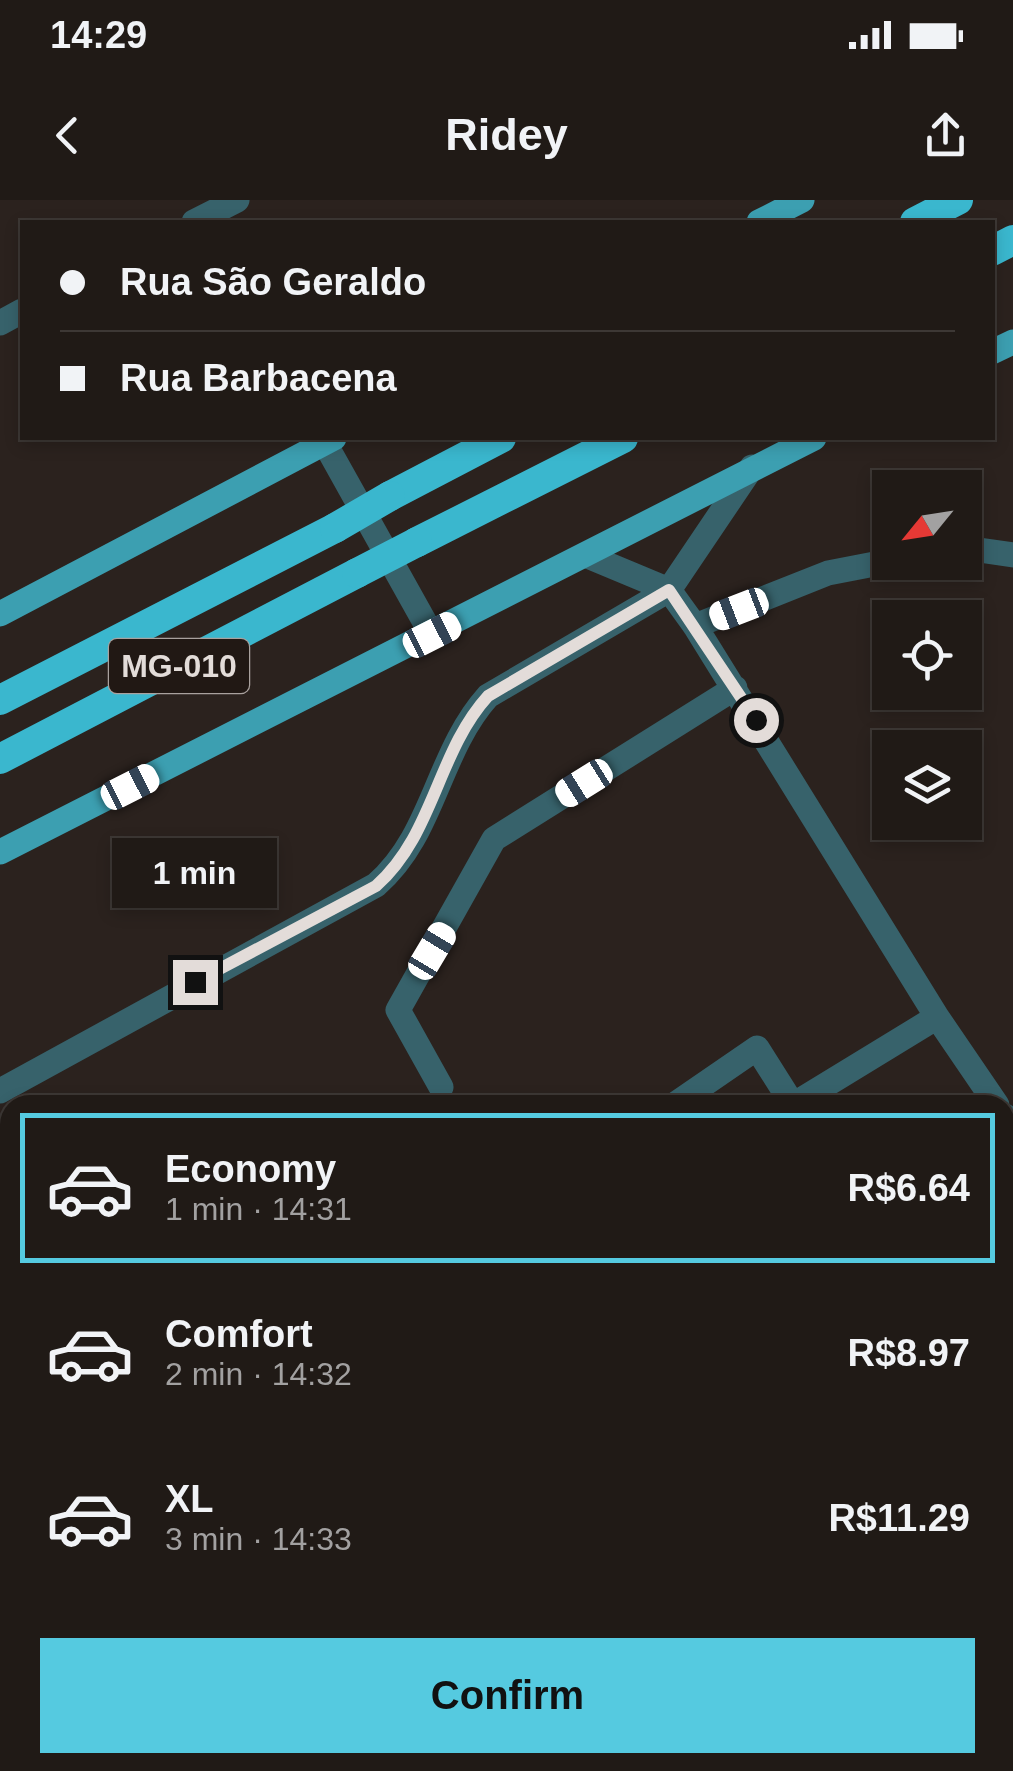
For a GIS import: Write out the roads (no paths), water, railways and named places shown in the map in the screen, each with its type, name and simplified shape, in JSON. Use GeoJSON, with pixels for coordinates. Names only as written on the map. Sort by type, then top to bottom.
{"type":"FeatureCollection","features":[{"type":"Feature","properties":{"kind":"highway"},"geometry":{"type":"LineString","coordinates":[[918,220],[958,200]]}},
{"type":"Feature","properties":{"kind":"highway","name":"MG-010"},"geometry":{"type":"LineString","coordinates":[[0,700],[498,440]]}},
{"type":"Feature","properties":{"kind":"highway","name":"MG-010"},"geometry":{"type":"LineString","coordinates":[[0,759],[618,440]]}},
{"type":"Feature","properties":{"kind":"main road"},"geometry":{"type":"LineString","coordinates":[[769,213],[802,200]]}},
{"type":"Feature","properties":{"kind":"main road"},"geometry":{"type":"LineString","coordinates":[[0,614],[325,440]]}},
{"type":"Feature","properties":{"kind":"main road","name":"MG-010"},"geometry":{"type":"LineString","coordinates":[[0,852],[810,440]]}},
{"type":"Feature","properties":{"kind":"street"},"geometry":{"type":"LineString","coordinates":[[198,216],[236,200]]}},
{"type":"Feature","properties":{"kind":"street"},"geometry":{"type":"LineString","coordinates":[[328,440],[432,635]]}},
{"type":"Feature","properties":{"kind":"street"},"geometry":{"type":"LineString","coordinates":[[0,1090],[376,886],[400,865],[419,834],[440,774],[467,719],[488,696],[669,590],[752,467]]}},
{"type":"Feature","properties":{"kind":"street"},"geometry":{"type":"LineString","coordinates":[[982,550],[1013,555]]}},
{"type":"Feature","properties":{"kind":"street"},"geometry":{"type":"LineString","coordinates":[[586,554],[669,590],[736,688],[937,1018],[990,1095]]}},
{"type":"Feature","properties":{"kind":"street"},"geometry":{"type":"LineString","coordinates":[[695,626],[828,572],[872,564]]}},
{"type":"Feature","properties":{"kind":"street"},"geometry":{"type":"LineString","coordinates":[[440,1088],[398,1010],[494,839],[736,688]]}},
{"type":"Feature","properties":{"kind":"street"},"geometry":{"type":"LineString","coordinates":[[810,1095],[937,1018]]}},
{"type":"Feature","properties":{"kind":"street"},"geometry":{"type":"LineString","coordinates":[[689,1095],[757,1048],[787,1095]]}}]}
